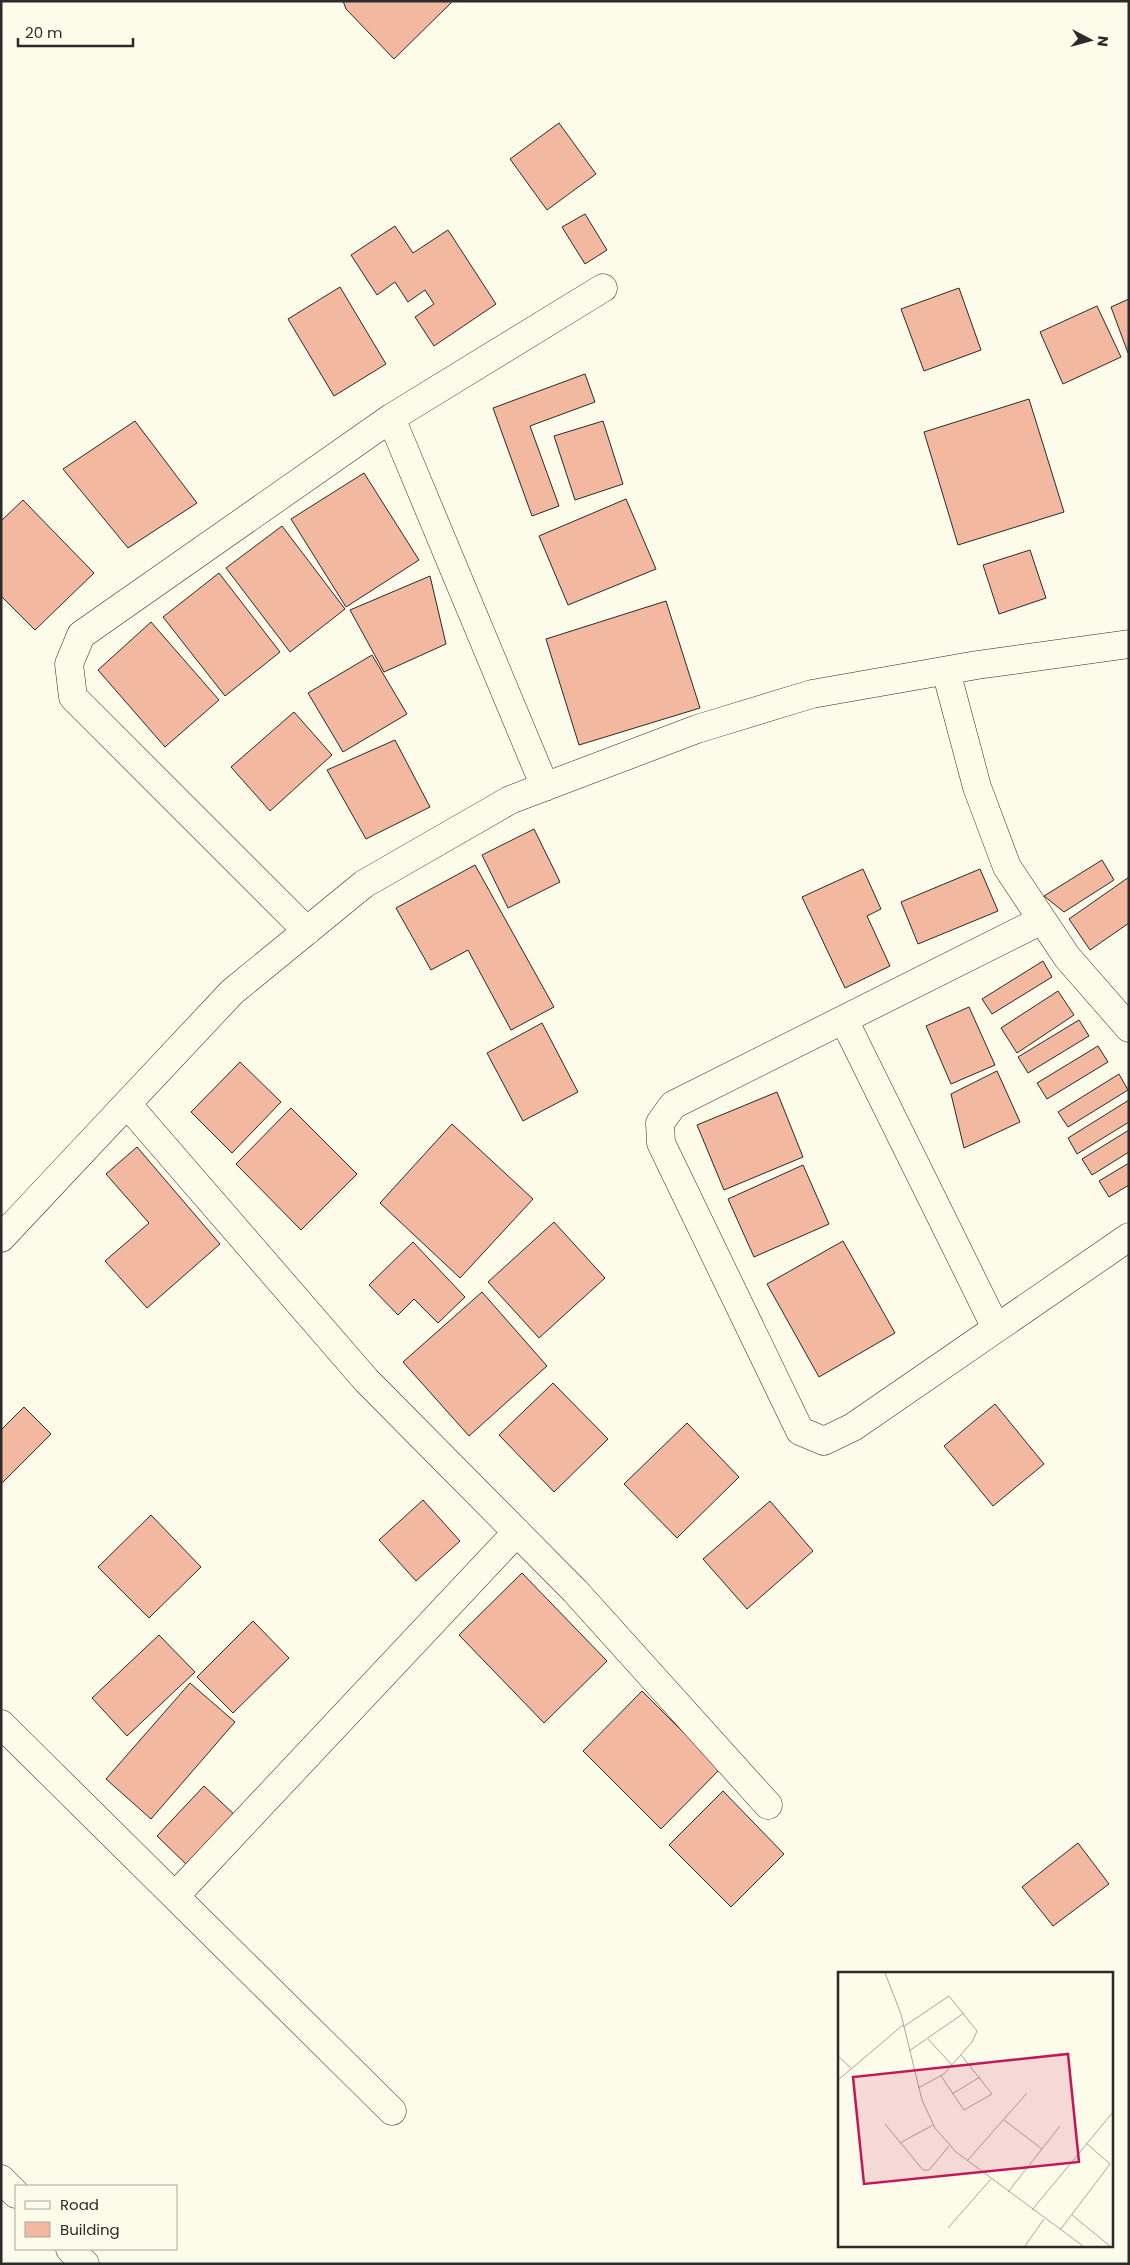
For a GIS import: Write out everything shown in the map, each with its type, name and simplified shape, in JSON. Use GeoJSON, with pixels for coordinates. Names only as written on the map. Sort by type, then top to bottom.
{"type":"FeatureCollection","features":[{"type":"Feature","properties":{"kind":"street"},"geometry":{"type":"LineString","coordinates":[[306,931],[74,697],[69,664],[81,635],[391,418],[603,288]]}},
{"type":"Feature","properties":{"kind":"street"},"geometry":{"type":"LineString","coordinates":[[391,418],[545,787]]}},
{"type":"Feature","properties":{"kind":"street"},"geometry":{"type":"LineString","coordinates":[[1,1238],[232,992],[364,884],[510,800],[697,729],[812,694],[946,671],[1129,644]]}},
{"type":"Feature","properties":{"kind":"street"},"geometry":{"type":"LineString","coordinates":[[946,671],[976,787],[1007,867],[1067,957],[1129,1028]]}},
{"type":"Feature","properties":{"kind":"street"},"geometry":{"type":"LineString","coordinates":[[1042,920],[672,1106],[660,1123],[662,1143],[800,1431],[824,1441],[853,1427],[1129,1236]]}},
{"type":"Feature","properties":{"kind":"street"},"geometry":{"type":"LineString","coordinates":[[844,1020],[996,1328]]}},
{"type":"Feature","properties":{"kind":"street"},"geometry":{"type":"LineString","coordinates":[[127,1104],[366,1380],[575,1591],[768,1805]]}},
{"type":"Feature","properties":{"kind":"street"},"geometry":{"type":"LineString","coordinates":[[175,1896],[517,1532]]}},
{"type":"Feature","properties":{"kind":"street"},"geometry":{"type":"LineString","coordinates":[[1,1724],[392,2111]]}},
{"type":"Feature","properties":{"kind":"street"},"geometry":{"type":"LineString","coordinates":[[1,2179],[15,2193]]}},
{"type":"Feature","properties":{"kind":"street"},"geometry":{"type":"LineString","coordinates":[[71,2250],[85,2264]]}},
{"type":"Feature","properties":{"kind":"building"},"geometry":{"type":"Polygon","coordinates":[[[343,1],[453,1],[394,59],[346,9],[343,1]]]}},
{"type":"Feature","properties":{"kind":"building"},"geometry":{"type":"Polygon","coordinates":[[[559,123],[596,174],[547,210],[510,159],[559,123]]]}},
{"type":"Feature","properties":{"kind":"building"},"geometry":{"type":"Polygon","coordinates":[[[585,214],[607,250],[585,264],[562,227],[585,214]]]}},
{"type":"Feature","properties":{"kind":"building"},"geometry":{"type":"Polygon","coordinates":[[[395,226],[413,253],[448,230],[496,304],[434,346],[415,317],[434,304],[425,290],[408,302],[395,282],[377,295],[351,255],[395,226]]]}},
{"type":"Feature","properties":{"kind":"building"},"geometry":{"type":"Polygon","coordinates":[[[340,287],[386,364],[334,396],[288,319],[340,287]]]}},
{"type":"Feature","properties":{"kind":"building"},"geometry":{"type":"Polygon","coordinates":[[[959,288],[981,350],[924,371],[901,309],[959,288]]]}},
{"type":"Feature","properties":{"kind":"building"},"geometry":{"type":"Polygon","coordinates":[[[1129,299],[1129,353],[1128,353],[1111,307],[1129,299]]]}},
{"type":"Feature","properties":{"kind":"building"},"geometry":{"type":"Polygon","coordinates":[[[1097,306],[1121,357],[1063,384],[1040,332],[1097,306]]]}},
{"type":"Feature","properties":{"kind":"building"},"geometry":{"type":"Polygon","coordinates":[[[585,374],[595,402],[530,426],[559,506],[532,516],[493,408],[585,374]]]}},
{"type":"Feature","properties":{"kind":"building"},"geometry":{"type":"Polygon","coordinates":[[[1029,399],[1064,512],[958,545],[924,432],[1029,399]]]}},
{"type":"Feature","properties":{"kind":"building"},"geometry":{"type":"Polygon","coordinates":[[[135,421],[197,503],[128,548],[63,469],[135,421]]]}},
{"type":"Feature","properties":{"kind":"building"},"geometry":{"type":"Polygon","coordinates":[[[603,421],[623,484],[575,500],[554,436],[603,421]]]}},
{"type":"Feature","properties":{"kind":"building"},"geometry":{"type":"Polygon","coordinates":[[[364,473],[419,560],[346,607],[291,519],[364,473]]]}},
{"type":"Feature","properties":{"kind":"building"},"geometry":{"type":"Polygon","coordinates":[[[626,499],[656,569],[568,605],[539,536],[626,499]]]}},
{"type":"Feature","properties":{"kind":"building"},"geometry":{"type":"Polygon","coordinates":[[[23,500],[94,573],[35,630],[1,596],[1,521],[23,500]]]}},
{"type":"Feature","properties":{"kind":"building"},"geometry":{"type":"Polygon","coordinates":[[[282,526],[345,609],[290,652],[226,568],[282,526]]]}},
{"type":"Feature","properties":{"kind":"building"},"geometry":{"type":"Polygon","coordinates":[[[1030,550],[1046,598],[999,614],[983,565],[1030,550]]]}},
{"type":"Feature","properties":{"kind":"building"},"geometry":{"type":"Polygon","coordinates":[[[219,573],[280,652],[225,696],[163,617],[219,573]]]}},
{"type":"Feature","properties":{"kind":"building"},"geometry":{"type":"Polygon","coordinates":[[[430,576],[446,644],[384,672],[350,610],[430,576]]]}},
{"type":"Feature","properties":{"kind":"building"},"geometry":{"type":"Polygon","coordinates":[[[666,601],[700,708],[579,745],[546,639],[666,601]]]}},
{"type":"Feature","properties":{"kind":"building"},"geometry":{"type":"Polygon","coordinates":[[[151,622],[219,700],[165,747],[98,670],[151,622]]]}},
{"type":"Feature","properties":{"kind":"building"},"geometry":{"type":"Polygon","coordinates":[[[372,655],[407,714],[343,752],[308,693],[372,655]]]}},
{"type":"Feature","properties":{"kind":"building"},"geometry":{"type":"Polygon","coordinates":[[[294,712],[332,755],[270,811],[231,767],[294,712]]]}},
{"type":"Feature","properties":{"kind":"building"},"geometry":{"type":"Polygon","coordinates":[[[395,740],[430,807],[366,839],[327,770],[395,740]]]}},
{"type":"Feature","properties":{"kind":"building"},"geometry":{"type":"Polygon","coordinates":[[[534,829],[560,882],[508,908],[482,855],[534,829]]]}},
{"type":"Feature","properties":{"kind":"building"},"geometry":{"type":"Polygon","coordinates":[[[1102,860],[1114,880],[1064,912],[1044,896],[1102,860]]]}},
{"type":"Feature","properties":{"kind":"building"},"geometry":{"type":"Polygon","coordinates":[[[475,865],[554,1007],[511,1030],[468,950],[431,970],[396,908],[475,865]]]}},
{"type":"Feature","properties":{"kind":"building"},"geometry":{"type":"Polygon","coordinates":[[[863,869],[881,909],[867,916],[890,966],[845,988],[802,897],[863,869]]]}},
{"type":"Feature","properties":{"kind":"building"},"geometry":{"type":"Polygon","coordinates":[[[980,869],[998,911],[918,944],[901,902],[980,869]]]}},
{"type":"Feature","properties":{"kind":"building"},"geometry":{"type":"Polygon","coordinates":[[[1129,877],[1129,923],[1090,950],[1069,919],[1129,877]]]}},
{"type":"Feature","properties":{"kind":"building"},"geometry":{"type":"Polygon","coordinates":[[[1043,961],[1052,977],[992,1014],[982,999],[1043,961]]]}},
{"type":"Feature","properties":{"kind":"building"},"geometry":{"type":"Polygon","coordinates":[[[1058,991],[1074,1015],[1017,1053],[1001,1028],[1058,991]]]}},
{"type":"Feature","properties":{"kind":"building"},"geometry":{"type":"Polygon","coordinates":[[[969,1007],[995,1065],[951,1084],[926,1026],[969,1007]]]}},
{"type":"Feature","properties":{"kind":"building"},"geometry":{"type":"Polygon","coordinates":[[[1079,1020],[1089,1036],[1028,1073],[1018,1057],[1079,1020]]]}},
{"type":"Feature","properties":{"kind":"building"},"geometry":{"type":"Polygon","coordinates":[[[542,1023],[578,1092],[523,1121],[487,1053],[542,1023]]]}},
{"type":"Feature","properties":{"kind":"building"},"geometry":{"type":"Polygon","coordinates":[[[1098,1046],[1108,1062],[1047,1099],[1037,1083],[1098,1046]]]}},
{"type":"Feature","properties":{"kind":"building"},"geometry":{"type":"Polygon","coordinates":[[[240,1062],[281,1102],[232,1153],[191,1112],[240,1062]]]}},
{"type":"Feature","properties":{"kind":"building"},"geometry":{"type":"Polygon","coordinates":[[[997,1071],[1020,1122],[964,1148],[951,1094],[997,1071]]]}},
{"type":"Feature","properties":{"kind":"building"},"geometry":{"type":"Polygon","coordinates":[[[1119,1074],[1128,1090],[1068,1127],[1058,1112],[1119,1074]]]}},
{"type":"Feature","properties":{"kind":"building"},"geometry":{"type":"Polygon","coordinates":[[[777,1092],[803,1157],[724,1190],[697,1125],[777,1092]]]}},
{"type":"Feature","properties":{"kind":"building"},"geometry":{"type":"Polygon","coordinates":[[[1129,1100],[1129,1122],[1077,1154],[1068,1138],[1129,1100]]]}},
{"type":"Feature","properties":{"kind":"building"},"geometry":{"type":"Polygon","coordinates":[[[291,1108],[357,1174],[301,1230],[236,1164],[291,1108]]]}},
{"type":"Feature","properties":{"kind":"building"},"geometry":{"type":"Polygon","coordinates":[[[452,1124],[533,1199],[460,1278],[380,1203],[452,1124]]]}},
{"type":"Feature","properties":{"kind":"building"},"geometry":{"type":"Polygon","coordinates":[[[1129,1130],[1129,1152],[1092,1175],[1082,1159],[1129,1130]]]}},
{"type":"Feature","properties":{"kind":"building"},"geometry":{"type":"Polygon","coordinates":[[[137,1147],[220,1244],[147,1308],[105,1261],[149,1223],[106,1174],[137,1147]]]}},
{"type":"Feature","properties":{"kind":"building"},"geometry":{"type":"Polygon","coordinates":[[[1129,1163],[1129,1185],[1109,1197],[1099,1181],[1129,1163]]]}},
{"type":"Feature","properties":{"kind":"building"},"geometry":{"type":"Polygon","coordinates":[[[803,1165],[829,1224],[754,1257],[728,1199],[803,1165]]]}},
{"type":"Feature","properties":{"kind":"building"},"geometry":{"type":"Polygon","coordinates":[[[554,1222],[605,1278],[539,1338],[488,1282],[554,1222]]]}},
{"type":"Feature","properties":{"kind":"building"},"geometry":{"type":"Polygon","coordinates":[[[843,1241],[895,1333],[819,1377],[767,1284],[843,1241]]]}},
{"type":"Feature","properties":{"kind":"building"},"geometry":{"type":"Polygon","coordinates":[[[413,1242],[465,1297],[438,1323],[414,1299],[398,1315],[369,1285],[413,1242]]]}},
{"type":"Feature","properties":{"kind":"building"},"geometry":{"type":"Polygon","coordinates":[[[482,1292],[547,1366],[469,1436],[403,1362],[482,1292]]]}},
{"type":"Feature","properties":{"kind":"building"},"geometry":{"type":"Polygon","coordinates":[[[553,1383],[608,1439],[554,1492],[499,1435],[553,1383]]]}},
{"type":"Feature","properties":{"kind":"building"},"geometry":{"type":"Polygon","coordinates":[[[995,1404],[1044,1464],[993,1506],[944,1446],[995,1404]]]}},
{"type":"Feature","properties":{"kind":"building"},"geometry":{"type":"Polygon","coordinates":[[[24,1407],[51,1434],[1,1484],[1,1430],[24,1407]]]}},
{"type":"Feature","properties":{"kind":"building"},"geometry":{"type":"Polygon","coordinates":[[[687,1423],[739,1477],[677,1538],[624,1484],[687,1423]]]}},
{"type":"Feature","properties":{"kind":"building"},"geometry":{"type":"Polygon","coordinates":[[[423,1500],[460,1541],[416,1581],[379,1540],[423,1500]]]}},
{"type":"Feature","properties":{"kind":"building"},"geometry":{"type":"Polygon","coordinates":[[[770,1501],[813,1551],[747,1609],[703,1559],[770,1501]]]}},
{"type":"Feature","properties":{"kind":"building"},"geometry":{"type":"Polygon","coordinates":[[[151,1515],[201,1567],[149,1618],[98,1567],[151,1515]]]}},
{"type":"Feature","properties":{"kind":"building"},"geometry":{"type":"Polygon","coordinates":[[[522,1573],[607,1661],[544,1723],[459,1635],[522,1573]]]}},
{"type":"Feature","properties":{"kind":"building"},"geometry":{"type":"Polygon","coordinates":[[[253,1621],[289,1658],[233,1713],[197,1677],[253,1621]]]}},
{"type":"Feature","properties":{"kind":"building"},"geometry":{"type":"Polygon","coordinates":[[[159,1635],[195,1672],[127,1736],[92,1698],[159,1635]]]}},
{"type":"Feature","properties":{"kind":"building"},"geometry":{"type":"Polygon","coordinates":[[[190,1683],[235,1722],[151,1819],[106,1779],[190,1683]]]}},
{"type":"Feature","properties":{"kind":"building"},"geometry":{"type":"Polygon","coordinates":[[[642,1691],[720,1769],[661,1829],[583,1751],[642,1691]]]}},
{"type":"Feature","properties":{"kind":"building"},"geometry":{"type":"Polygon","coordinates":[[[204,1786],[237,1817],[189,1867],[157,1836],[204,1786]]]}},
{"type":"Feature","properties":{"kind":"building"},"geometry":{"type":"Polygon","coordinates":[[[723,1791],[784,1854],[731,1907],[669,1845],[723,1791]]]}},
{"type":"Feature","properties":{"kind":"building"},"geometry":{"type":"Polygon","coordinates":[[[1078,1843],[1109,1884],[1053,1926],[1022,1887],[1078,1843]]]}}]}
